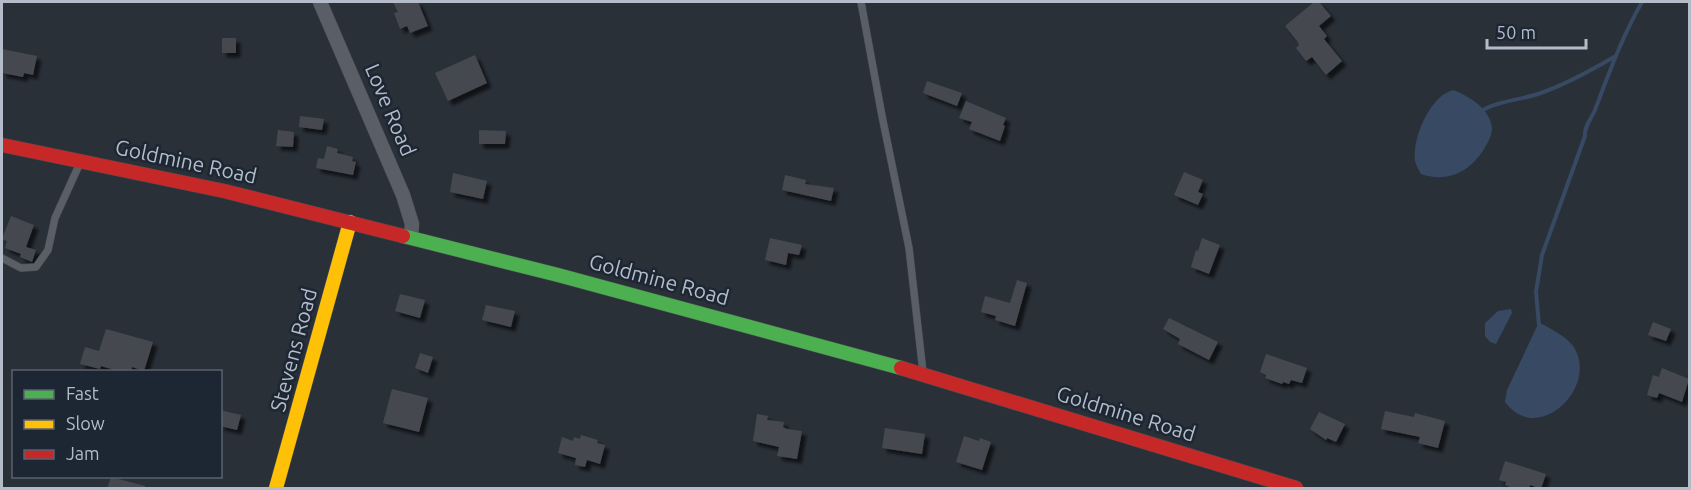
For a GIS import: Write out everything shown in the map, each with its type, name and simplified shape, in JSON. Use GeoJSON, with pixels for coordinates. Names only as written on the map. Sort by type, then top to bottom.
{"type":"FeatureCollection","features":[{"type":"Feature","properties":{"kind":"main road","name":"Goldmine Road"},"geometry":{"type":"LineString","coordinates":[[2,145],[224,191],[411,237],[769,331],[923,374],[1296,489]]}},
{"type":"Feature","properties":{"kind":"main road","name":"Stevens Road"},"geometry":{"type":"LineString","coordinates":[[276,489],[350,222]]}},
{"type":"Feature","properties":{"kind":"street","name":"Love Road"},"geometry":{"type":"LineString","coordinates":[[320,2],[403,195],[412,224],[411,237]]}},
{"type":"Feature","properties":{"kind":"lane"},"geometry":{"type":"LineString","coordinates":[[861,2],[909,248],[923,374]]}},
{"type":"Feature","properties":{"kind":"lane"},"geometry":{"type":"LineString","coordinates":[[2,258],[21,268],[36,267],[48,250],[55,218],[81,161]]}},
{"type":"Feature","properties":{"kind":"water"},"geometry":{"type":"Polygon","coordinates":[[[1453,90],[1470,98],[1481,107],[1489,117],[1492,127],[1490,136],[1484,149],[1472,164],[1457,174],[1440,177],[1421,174],[1415,161],[1415,152],[1416,141],[1424,119],[1437,100],[1453,90]]]}},
{"type":"Feature","properties":{"kind":"water"},"geometry":{"type":"Polygon","coordinates":[[[1511,309],[1512,313],[1496,344],[1490,342],[1485,336],[1485,323],[1498,311],[1511,309]]]}},
{"type":"Feature","properties":{"kind":"water"},"geometry":{"type":"Polygon","coordinates":[[[1539,322],[1572,345],[1580,365],[1578,380],[1571,395],[1561,407],[1547,415],[1533,418],[1518,414],[1505,402],[1507,390],[1539,322]]]}},
{"type":"Feature","properties":{"kind":"building"},"geometry":{"type":"Polygon","coordinates":[[[393,2],[418,2],[428,26],[410,33],[407,26],[400,29],[394,13],[398,12],[393,2]]]}},
{"type":"Feature","properties":{"kind":"building"},"geometry":{"type":"Polygon","coordinates":[[[1314,2],[1319,2],[1331,16],[1319,26],[1327,36],[1324,39],[1342,61],[1326,75],[1312,57],[1306,61],[1296,48],[1299,45],[1297,41],[1285,26],[1314,2]]]}},
{"type":"Feature","properties":{"kind":"building"},"geometry":{"type":"Polygon","coordinates":[[[222,38],[236,38],[236,53],[222,53],[222,38]]]}},
{"type":"Feature","properties":{"kind":"building"},"geometry":{"type":"Polygon","coordinates":[[[2,49],[37,56],[33,75],[24,73],[23,77],[2,73],[2,49]]]}},
{"type":"Feature","properties":{"kind":"building"},"geometry":{"type":"Polygon","coordinates":[[[475,55],[487,83],[448,101],[435,73],[475,55]]]}},
{"type":"Feature","properties":{"kind":"building"},"geometry":{"type":"Polygon","coordinates":[[[927,81],[962,93],[957,106],[923,93],[927,81]]]}},
{"type":"Feature","properties":{"kind":"building"},"geometry":{"type":"Polygon","coordinates":[[[966,101],[1006,118],[1000,141],[969,129],[972,122],[959,118],[966,101]]]}},
{"type":"Feature","properties":{"kind":"building"},"geometry":{"type":"Polygon","coordinates":[[[300,116],[324,119],[322,130],[299,127],[300,116]]]}},
{"type":"Feature","properties":{"kind":"building"},"geometry":{"type":"Polygon","coordinates":[[[278,130],[294,132],[293,147],[276,146],[278,130]]]}},
{"type":"Feature","properties":{"kind":"building"},"geometry":{"type":"Polygon","coordinates":[[[479,130],[506,131],[505,144],[479,144],[479,130]]]}},
{"type":"Feature","properties":{"kind":"building"},"geometry":{"type":"Polygon","coordinates":[[[327,146],[338,149],[337,153],[353,157],[352,161],[356,162],[353,175],[316,168],[318,158],[324,159],[327,146]]]}},
{"type":"Feature","properties":{"kind":"building"},"geometry":{"type":"Polygon","coordinates":[[[1184,172],[1203,180],[1198,192],[1203,194],[1198,205],[1174,195],[1184,172]]]}},
{"type":"Feature","properties":{"kind":"building"},"geometry":{"type":"Polygon","coordinates":[[[453,173],[487,181],[483,199],[450,192],[453,173]]]}},
{"type":"Feature","properties":{"kind":"building"},"geometry":{"type":"Polygon","coordinates":[[[785,175],[806,180],[805,184],[834,188],[831,201],[782,190],[785,175]]]}},
{"type":"Feature","properties":{"kind":"building"},"geometry":{"type":"Polygon","coordinates":[[[11,216],[34,225],[26,247],[36,250],[32,262],[20,257],[21,254],[5,248],[7,241],[2,239],[11,216]]]}},
{"type":"Feature","properties":{"kind":"building"},"geometry":{"type":"Polygon","coordinates":[[[770,238],[802,245],[799,255],[788,253],[786,265],[765,260],[770,238]]]}},
{"type":"Feature","properties":{"kind":"building"},"geometry":{"type":"Polygon","coordinates":[[[1202,238],[1220,245],[1209,274],[1191,267],[1202,238]]]}},
{"type":"Feature","properties":{"kind":"building"},"geometry":{"type":"Polygon","coordinates":[[[1017,280],[1027,283],[1015,326],[995,320],[996,316],[981,312],[985,296],[1010,303],[1017,280]]]}},
{"type":"Feature","properties":{"kind":"building"},"geometry":{"type":"Polygon","coordinates":[[[400,294],[425,300],[420,318],[395,311],[400,294]]]}},
{"type":"Feature","properties":{"kind":"building"},"geometry":{"type":"Polygon","coordinates":[[[486,305],[515,311],[511,327],[482,320],[486,305]]]}},
{"type":"Feature","properties":{"kind":"building"},"geometry":{"type":"Polygon","coordinates":[[[1169,318],[1218,342],[1209,360],[1178,344],[1180,339],[1163,329],[1169,318]]]}},
{"type":"Feature","properties":{"kind":"building"},"geometry":{"type":"Polygon","coordinates":[[[1653,322],[1671,329],[1666,341],[1648,335],[1653,322]]]}},
{"type":"Feature","properties":{"kind":"building"},"geometry":{"type":"Polygon","coordinates":[[[106,329],[153,342],[144,370],[132,367],[131,370],[114,370],[101,366],[100,369],[80,364],[85,347],[99,351],[106,329]]]}},
{"type":"Feature","properties":{"kind":"building"},"geometry":{"type":"Polygon","coordinates":[[[420,353],[433,357],[428,373],[415,368],[420,353]]]}},
{"type":"Feature","properties":{"kind":"building"},"geometry":{"type":"Polygon","coordinates":[[[1266,354],[1307,368],[1302,383],[1291,380],[1289,384],[1283,382],[1282,384],[1265,378],[1266,375],[1260,372],[1266,354]]]}},
{"type":"Feature","properties":{"kind":"building"},"geometry":{"type":"Polygon","coordinates":[[[1662,368],[1689,379],[1682,402],[1659,393],[1657,398],[1647,395],[1653,375],[1659,377],[1662,368]]]}},
{"type":"Feature","properties":{"kind":"building"},"geometry":{"type":"Polygon","coordinates":[[[392,389],[428,398],[419,432],[383,423],[392,389]]]}},
{"type":"Feature","properties":{"kind":"building"},"geometry":{"type":"Polygon","coordinates":[[[222,410],[241,415],[237,430],[222,426],[222,410]]]}},
{"type":"Feature","properties":{"kind":"building"},"geometry":{"type":"Polygon","coordinates":[[[1385,411],[1414,417],[1415,413],[1445,421],[1438,448],[1418,443],[1420,437],[1381,429],[1385,411]]]}},
{"type":"Feature","properties":{"kind":"building"},"geometry":{"type":"Polygon","coordinates":[[[1319,412],[1345,424],[1336,442],[1327,438],[1326,440],[1310,429],[1319,412]]]}},
{"type":"Feature","properties":{"kind":"building"},"geometry":{"type":"Polygon","coordinates":[[[757,414],[768,416],[767,420],[784,422],[783,427],[787,429],[802,431],[797,459],[777,456],[779,447],[753,441],[757,414]]]}},
{"type":"Feature","properties":{"kind":"building"},"geometry":{"type":"Polygon","coordinates":[[[885,428],[925,434],[922,454],[882,448],[885,428]]]}},
{"type":"Feature","properties":{"kind":"building"},"geometry":{"type":"Polygon","coordinates":[[[581,435],[598,440],[597,443],[605,445],[600,464],[587,460],[585,467],[575,465],[576,458],[558,453],[562,437],[573,441],[574,437],[580,439],[581,435]]]}},
{"type":"Feature","properties":{"kind":"building"},"geometry":{"type":"Polygon","coordinates":[[[964,436],[991,442],[982,470],[956,462],[964,436]]]}},
{"type":"Feature","properties":{"kind":"building"},"geometry":{"type":"Polygon","coordinates":[[[1505,461],[1546,474],[1541,489],[1530,485],[1529,489],[1515,489],[1505,485],[1506,482],[1499,480],[1505,461]]]}},
{"type":"Feature","properties":{"kind":"building"},"geometry":{"type":"Polygon","coordinates":[[[111,478],[145,486],[145,489],[107,489],[111,478]]]}},
{"type":"Feature","properties":{"kind":"waterway"},"geometry":{"type":"LineString","coordinates":[[1539,325],[1536,292],[1542,255],[1587,126],[1622,42],[1642,2]]}},
{"type":"Feature","properties":{"kind":"waterway"},"geometry":{"type":"LineString","coordinates":[[1480,112],[1493,105],[1538,94],[1558,86],[1614,57]]}},
{"type":"Feature","properties":{"kind":"traffic: fast"},"geometry":{"type":"LineString","coordinates":[[403,236],[558,275],[901,368]]}},
{"type":"Feature","properties":{"kind":"traffic: slow"},"geometry":{"type":"LineString","coordinates":[[276,488],[350,222]]}},
{"type":"Feature","properties":{"kind":"traffic: jam"},"geometry":{"type":"LineString","coordinates":[[2,145],[224,191],[403,236]]}},
{"type":"Feature","properties":{"kind":"traffic: jam"},"geometry":{"type":"LineString","coordinates":[[901,368],[1296,488]]}}]}
